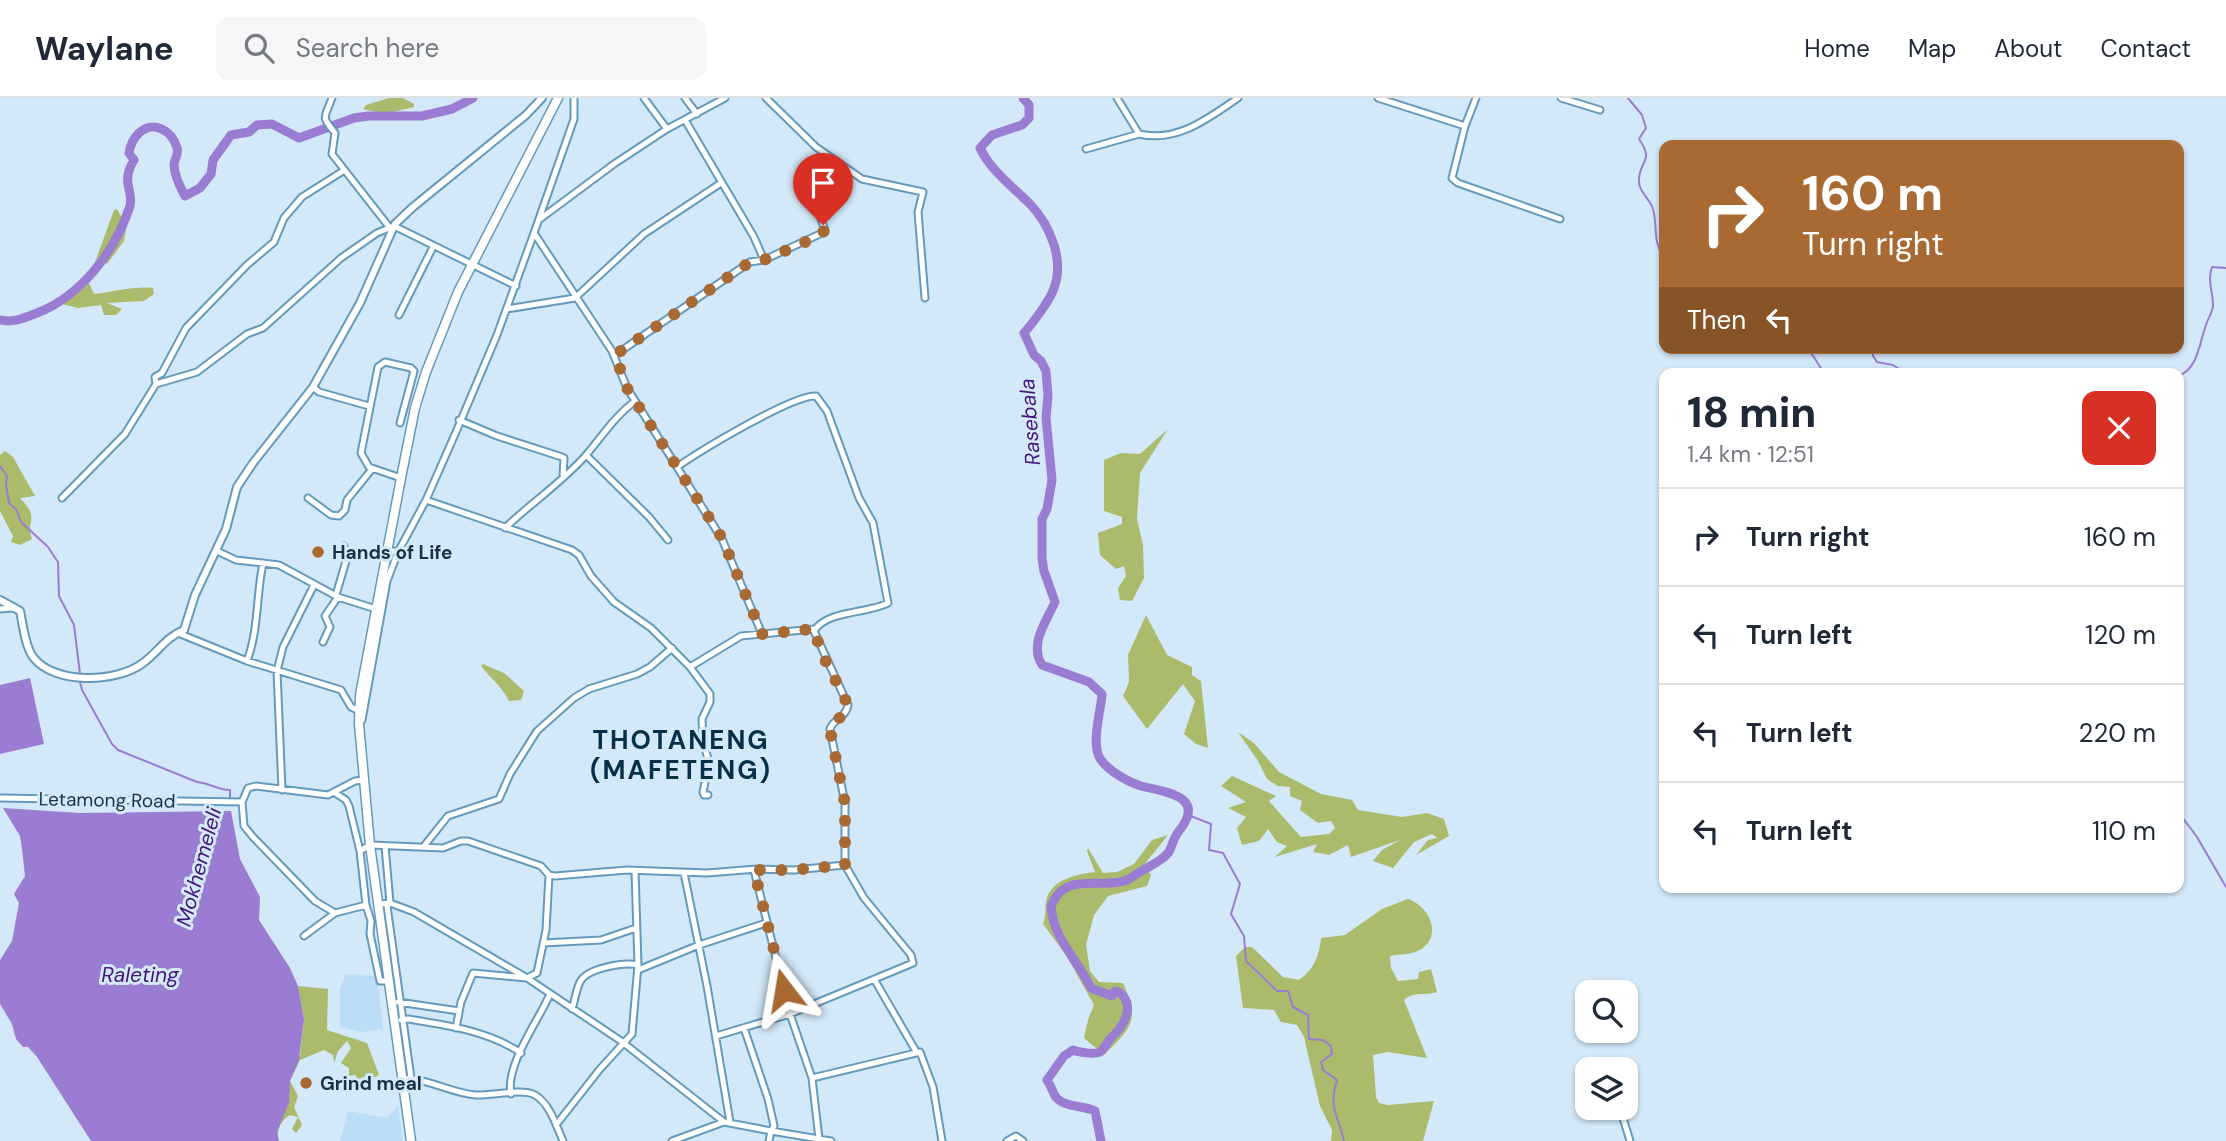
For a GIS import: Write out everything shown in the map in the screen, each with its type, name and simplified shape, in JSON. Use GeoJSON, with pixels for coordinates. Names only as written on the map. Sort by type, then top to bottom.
{"type":"FeatureCollection","features":[{"type":"Feature","properties":{"kind":"main road"},"geometry":{"type":"LineString","coordinates":[[411,1141],[370,845],[359,711],[386,550],[415,408],[426,372],[458,292],[558,98]]}},
{"type":"Feature","properties":{"kind":"street"},"geometry":{"type":"LineString","coordinates":[[332,98],[324,114],[324,121],[335,133],[332,154],[343,171],[392,227],[516,286]]}},
{"type":"Feature","properties":{"kind":"street"},"geometry":{"type":"LineString","coordinates":[[156,384],[197,372],[247,334],[263,328],[341,258],[377,233],[392,227],[518,122],[542,98]]}},
{"type":"Feature","properties":{"kind":"street"},"geometry":{"type":"LineString","coordinates":[[359,724],[362,723],[389,571],[426,500],[516,286],[574,119],[575,98]]}},
{"type":"Feature","properties":{"kind":"street"},"geometry":{"type":"LineString","coordinates":[[644,98],[667,129]]}},
{"type":"Feature","properties":{"kind":"street"},"geometry":{"type":"LineString","coordinates":[[685,98],[697,114]]}},
{"type":"Feature","properties":{"kind":"street"},"geometry":{"type":"LineString","coordinates":[[540,219],[667,129],[725,98]]}},
{"type":"Feature","properties":{"kind":"street"},"geometry":{"type":"LineString","coordinates":[[766,98],[816,147],[862,179],[923,192],[918,212],[925,299]]}},
{"type":"Feature","properties":{"kind":"street"},"geometry":{"type":"LineString","coordinates":[[1117,98],[1139,134]]}},
{"type":"Feature","properties":{"kind":"street"},"geometry":{"type":"LineString","coordinates":[[1086,149],[1139,134],[1164,136],[1184,131],[1238,98]]}},
{"type":"Feature","properties":{"kind":"street"},"geometry":{"type":"LineString","coordinates":[[1378,98],[1465,126]]}},
{"type":"Feature","properties":{"kind":"street"},"geometry":{"type":"LineString","coordinates":[[1476,98],[1465,126],[1452,178],[1458,183],[1560,219]]}},
{"type":"Feature","properties":{"kind":"street"},"geometry":{"type":"LineString","coordinates":[[1561,98],[1600,110]]}},
{"type":"Feature","properties":{"kind":"street"},"geometry":{"type":"LineString","coordinates":[[685,120],[754,237],[764,260]]}},
{"type":"Feature","properties":{"kind":"street"},"geometry":{"type":"LineString","coordinates":[[62,498],[125,434],[156,384],[155,377],[162,373],[186,328],[247,265],[274,242],[284,218],[302,197],[343,171]]}},
{"type":"Feature","properties":{"kind":"street"},"geometry":{"type":"LineString","coordinates":[[615,355],[750,262],[764,260],[819,236],[825,230],[807,180]]}},
{"type":"Feature","properties":{"kind":"street"},"geometry":{"type":"LineString","coordinates":[[506,309],[575,298],[644,234],[721,183]]}},
{"type":"Feature","properties":{"kind":"street"},"geometry":{"type":"LineString","coordinates":[[1,605],[20,611],[30,653],[35,660],[49,671],[70,678],[107,676],[133,670],[184,630],[195,595],[226,529],[237,488],[253,463],[313,387],[364,293],[392,227]]}},
{"type":"Feature","properties":{"kind":"street"},"geometry":{"type":"LineString","coordinates":[[534,233],[615,355],[635,401],[722,538],[762,634]]}},
{"type":"Feature","properties":{"kind":"street"},"geometry":{"type":"LineString","coordinates":[[399,315],[433,247]]}},
{"type":"Feature","properties":{"kind":"street"},"geometry":{"type":"LineString","coordinates":[[400,423],[414,374],[411,368],[380,364],[361,453],[363,461],[372,469],[401,478]]}},
{"type":"Feature","properties":{"kind":"street"},"geometry":{"type":"LineString","coordinates":[[313,387],[319,392],[369,406]]}},
{"type":"Feature","properties":{"kind":"street"},"geometry":{"type":"LineString","coordinates":[[677,467],[779,409],[811,396],[822,402],[859,498],[873,523],[888,603],[874,609],[829,619],[814,629],[734,639],[690,667]]}},
{"type":"Feature","properties":{"kind":"street"},"geometry":{"type":"LineString","coordinates":[[505,528],[586,455],[621,411],[635,401]]}},
{"type":"Feature","properties":{"kind":"street"},"geometry":{"type":"LineString","coordinates":[[459,420],[497,436],[564,458],[563,475]]}},
{"type":"Feature","properties":{"kind":"street"},"geometry":{"type":"LineString","coordinates":[[586,455],[668,540]]}},
{"type":"Feature","properties":{"kind":"street"},"geometry":{"type":"LineString","coordinates":[[308,498],[331,514],[340,516],[345,510],[347,500],[372,469]]}},
{"type":"Feature","properties":{"kind":"street"},"geometry":{"type":"LineString","coordinates":[[426,500],[555,543],[579,555],[592,576],[614,602],[651,628],[672,648],[690,667],[710,698],[702,719],[703,742],[709,762],[703,792],[708,795]]}},
{"type":"Feature","properties":{"kind":"street"},"geometry":{"type":"LineString","coordinates":[[323,642],[330,627],[325,616],[337,596],[346,561],[344,546]]}},
{"type":"Feature","properties":{"kind":"street"},"geometry":{"type":"LineString","coordinates":[[386,550],[398,552]]}},
{"type":"Feature","properties":{"kind":"street"},"geometry":{"type":"LineString","coordinates":[[217,551],[236,560],[279,565],[337,596],[376,609]]}},
{"type":"Feature","properties":{"kind":"street"},"geometry":{"type":"LineString","coordinates":[[247,661],[255,631],[257,589],[263,563]]}},
{"type":"Feature","properties":{"kind":"street"},"geometry":{"type":"LineString","coordinates":[[282,790],[276,671],[283,648],[314,585]]}},
{"type":"Feature","properties":{"kind":"street"},"geometry":{"type":"LineString","coordinates":[[716,1036],[790,1014],[910,966],[914,960],[864,898],[845,865],[845,803],[830,730],[833,723],[845,714],[848,705],[821,652],[814,629]]}},
{"type":"Feature","properties":{"kind":"street"},"geometry":{"type":"LineString","coordinates":[[178,633],[247,661],[344,691],[351,707],[359,711]]}},
{"type":"Feature","properties":{"kind":"street"},"geometry":{"type":"LineString","coordinates":[[424,846],[451,814],[499,799],[510,774],[537,731],[574,698],[589,689],[650,667],[672,648]]}},
{"type":"Feature","properties":{"kind":"street"},"geometry":{"type":"LineString","coordinates":[[335,913],[315,901],[253,837],[244,826],[242,802],[248,789],[256,786],[319,795],[335,793],[355,781],[363,780]]}},
{"type":"Feature","properties":{"kind":"street"},"geometry":{"type":"LineString","coordinates":[[335,793],[346,800],[349,806],[371,921],[370,934],[377,971],[380,981],[389,981]]}},
{"type":"Feature","properties":{"kind":"street","name":"Letamong Road"},"geometry":{"type":"LineString","coordinates":[[0,798],[242,802]]}},
{"type":"Feature","properties":{"kind":"street"},"geometry":{"type":"LineString","coordinates":[[359,851],[370,845],[443,848],[468,841],[541,866],[549,875],[564,876],[635,871],[684,873],[794,870],[845,865]]}},
{"type":"Feature","properties":{"kind":"street"},"geometry":{"type":"LineString","coordinates":[[385,846],[390,903],[387,906],[398,1002],[411,1078]]}},
{"type":"Feature","properties":{"kind":"street"},"geometry":{"type":"LineString","coordinates":[[754,870],[790,1014],[812,1078],[820,1139]]}},
{"type":"Feature","properties":{"kind":"street"},"geometry":{"type":"LineString","coordinates":[[556,1125],[632,1034],[638,967],[635,871]]}},
{"type":"Feature","properties":{"kind":"street"},"geometry":{"type":"LineString","coordinates":[[684,873],[716,1036],[727,1122]]}},
{"type":"Feature","properties":{"kind":"street"},"geometry":{"type":"LineString","coordinates":[[456,1028],[458,1011],[473,973],[527,978],[537,973],[543,943],[549,875]]}},
{"type":"Feature","properties":{"kind":"street"},"geometry":{"type":"LineString","coordinates":[[380,904],[390,903],[414,912],[527,978],[624,1044],[727,1122],[831,1141]]}},
{"type":"Feature","properties":{"kind":"street"},"geometry":{"type":"LineString","coordinates":[[304,936],[335,913],[366,905]]}},
{"type":"Feature","properties":{"kind":"street"},"geometry":{"type":"LineString","coordinates":[[572,1009],[580,982],[587,974],[630,964],[638,967],[766,923]]}},
{"type":"Feature","properties":{"kind":"street"},"geometry":{"type":"LineString","coordinates":[[543,943],[601,940],[636,928]]}},
{"type":"Feature","properties":{"kind":"street"},"geometry":{"type":"LineString","coordinates":[[874,979],[917,1053]]}},
{"type":"Feature","properties":{"kind":"street"},"geometry":{"type":"LineString","coordinates":[[511,1094],[511,1080],[521,1053],[550,994]]}},
{"type":"Feature","properties":{"kind":"street"},"geometry":{"type":"LineString","coordinates":[[398,1002],[458,1011]]}},
{"type":"Feature","properties":{"kind":"street"},"geometry":{"type":"LineString","coordinates":[[401,1020],[456,1028],[500,1041],[521,1053]]}},
{"type":"Feature","properties":{"kind":"street"},"geometry":{"type":"LineString","coordinates":[[744,1028],[772,1114],[774,1126],[769,1141]]}},
{"type":"Feature","properties":{"kind":"street"},"geometry":{"type":"LineString","coordinates":[[812,1078],[917,1053],[923,1054],[933,1087],[942,1141]]}},
{"type":"Feature","properties":{"kind":"street"},"geometry":{"type":"LineString","coordinates":[[401,1079],[411,1078],[472,1095],[527,1092],[540,1099],[563,1141]]}},
{"type":"Feature","properties":{"kind":"street"},"geometry":{"type":"LineString","coordinates":[[1624,1120],[1630,1141]]}},
{"type":"Feature","properties":{"kind":"street"},"geometry":{"type":"LineString","coordinates":[[672,1141],[727,1122]]}},
{"type":"Feature","properties":{"kind":"street"},"geometry":{"type":"LineString","coordinates":[[1007,1141],[1016,1136],[1023,1141]]}},
{"type":"Feature","properties":{"kind":"shaded area"},"geometry":{"type":"Polygon","coordinates":[[[346,974],[374,976],[378,985],[383,1029],[362,1032],[340,1027],[340,989],[346,974]]]}},
{"type":"Feature","properties":{"kind":"shaded area"},"geometry":{"type":"Polygon","coordinates":[[[398,1105],[403,1141],[340,1141],[348,1111],[387,1118],[398,1105]]]}},
{"type":"Feature","properties":{"kind":"green space"},"geometry":{"type":"Polygon","coordinates":[[[389,98],[403,98],[414,104],[414,107],[385,114],[363,109],[366,105],[389,98]]]}},
{"type":"Feature","properties":{"kind":"green space"},"geometry":{"type":"Polygon","coordinates":[[[117,209],[121,216],[128,217],[124,241],[107,264],[101,258],[93,268],[114,210],[117,209]]]}},
{"type":"Feature","properties":{"kind":"green space"},"geometry":{"type":"Polygon","coordinates":[[[89,283],[94,294],[131,288],[153,288],[154,294],[144,301],[107,303],[122,309],[116,315],[104,315],[101,305],[78,308],[62,304],[79,287],[89,283]]]}},
{"type":"Feature","properties":{"kind":"green space"},"geometry":{"type":"Polygon","coordinates":[[[1168,429],[1140,473],[1137,519],[1143,545],[1144,578],[1132,601],[1120,600],[1118,588],[1126,576],[1124,566],[1116,569],[1100,555],[1098,533],[1122,524],[1122,517],[1104,511],[1104,460],[1121,453],[1140,454],[1168,429]]]}},
{"type":"Feature","properties":{"kind":"green space"},"geometry":{"type":"Polygon","coordinates":[[[5,451],[13,457],[35,496],[20,498],[30,511],[32,539],[20,545],[11,542],[13,536],[0,511],[0,455],[5,451]]]}},
{"type":"Feature","properties":{"kind":"green space"},"geometry":{"type":"Polygon","coordinates":[[[1146,615],[1167,655],[1192,667],[1192,675],[1201,681],[1208,748],[1196,744],[1184,734],[1195,701],[1183,684],[1147,729],[1123,696],[1129,682],[1128,655],[1146,615]]]}},
{"type":"Feature","properties":{"kind":"green space"},"geometry":{"type":"Polygon","coordinates":[[[483,664],[504,673],[524,691],[521,700],[509,701],[481,666],[483,664]]]}},
{"type":"Feature","properties":{"kind":"green space"},"geometry":{"type":"Polygon","coordinates":[[[1238,732],[1254,743],[1279,772],[1321,794],[1352,800],[1358,810],[1402,817],[1427,813],[1444,819],[1449,836],[1416,855],[1428,840],[1437,838],[1432,834],[1414,842],[1393,868],[1373,861],[1382,850],[1400,840],[1351,857],[1348,845],[1329,855],[1313,852],[1317,844],[1275,857],[1287,846],[1277,842],[1268,829],[1259,841],[1242,845],[1237,828],[1246,817],[1228,808],[1246,802],[1221,786],[1232,776],[1276,796],[1269,801],[1301,837],[1329,834],[1335,828],[1331,821],[1318,823],[1300,810],[1302,801],[1290,796],[1290,787],[1278,786],[1267,779],[1238,732]]]}},
{"type":"Feature","properties":{"kind":"green space"},"geometry":{"type":"Polygon","coordinates":[[[1168,835],[1144,865],[1151,875],[1147,886],[1108,896],[1094,915],[1086,945],[1090,971],[1099,982],[1123,983],[1132,1015],[1127,1030],[1104,1055],[1084,1038],[1094,1005],[1066,955],[1043,924],[1047,898],[1052,889],[1062,881],[1095,872],[1088,848],[1103,873],[1117,872],[1134,864],[1152,840],[1168,835]]]}},
{"type":"Feature","properties":{"kind":"green space"},"geometry":{"type":"Polygon","coordinates":[[[1408,899],[1424,910],[1432,926],[1432,934],[1429,942],[1422,948],[1412,953],[1390,956],[1391,968],[1398,981],[1418,979],[1419,972],[1431,969],[1437,992],[1411,996],[1404,1000],[1427,1058],[1388,1052],[1373,1055],[1376,1097],[1379,1103],[1388,1105],[1434,1101],[1423,1141],[1331,1141],[1332,1130],[1320,1106],[1304,1037],[1297,1025],[1281,1022],[1274,1010],[1243,1008],[1236,956],[1245,947],[1252,947],[1283,977],[1299,980],[1315,962],[1321,938],[1345,935],[1382,909],[1408,899]]]}},
{"type":"Feature","properties":{"kind":"green space"},"geometry":{"type":"Polygon","coordinates":[[[298,986],[328,989],[327,1030],[367,1043],[379,1075],[370,1080],[357,1081],[356,1075],[349,1076],[349,1068],[341,1063],[351,1048],[347,1041],[338,1051],[334,1063],[333,1055],[324,1050],[300,1060],[290,1081],[298,1096],[294,1107],[302,1125],[296,1133],[292,1129],[298,1117],[290,1115],[280,1126],[278,1141],[252,1091],[300,1056],[304,1019],[298,986]]]}},
{"type":"Feature","properties":{"kind":"water"},"geometry":{"type":"Polygon","coordinates":[[[30,678],[44,744],[0,754],[0,685],[30,678]]]}},
{"type":"Feature","properties":{"kind":"water","name":"Raleting"},"geometry":{"type":"Polygon","coordinates":[[[3,808],[80,813],[231,811],[240,859],[260,897],[259,920],[290,968],[298,986],[304,1019],[299,1060],[290,1081],[289,1103],[277,1132],[279,1141],[91,1141],[37,1057],[16,1039],[12,1024],[0,1004],[0,960],[12,941],[19,903],[14,894],[25,876],[20,836],[3,808]]]}},
{"type":"Feature","properties":{"kind":"waterway"},"geometry":{"type":"LineString","coordinates":[[0,320],[18,320],[68,296],[106,256],[130,206],[128,175],[134,160],[129,150],[132,142],[144,129],[161,129],[175,142],[175,172],[185,196],[200,188],[211,174],[213,160],[231,135],[249,132],[257,125],[272,124],[299,138],[354,118],[422,116],[452,109],[473,98]]}},
{"type":"Feature","properties":{"kind":"waterway","name":"Rasebala"},"geometry":{"type":"LineString","coordinates":[[1023,98],[1029,105],[1029,118],[1022,125],[992,135],[980,148],[996,171],[1037,212],[1049,232],[1058,265],[1052,293],[1024,333],[1034,355],[1046,371],[1046,418],[1052,480],[1047,509],[1042,519],[1042,558],[1055,602],[1040,633],[1038,657],[1042,665],[1089,682],[1102,694],[1096,746],[1104,764],[1130,782],[1179,797],[1186,803],[1188,810],[1187,819],[1168,854],[1161,860],[1117,883],[1085,883],[1065,888],[1051,906],[1056,929],[1091,988],[1112,996],[1115,991],[1119,992],[1127,1004],[1123,1023],[1101,1051],[1090,1053],[1073,1050],[1064,1056],[1047,1080],[1055,1096],[1063,1103],[1095,1111],[1101,1141]]}},
{"type":"Feature","properties":{"kind":"waterway"},"geometry":{"type":"LineString","coordinates":[[1628,98],[1642,115],[1646,128],[1639,139],[1646,152],[1639,184],[1653,209],[1659,247]]}},
{"type":"Feature","properties":{"kind":"waterway"},"geometry":{"type":"LineString","coordinates":[[2184,373],[2194,361],[2212,310],[2212,267],[2226,268]]}},
{"type":"Feature","properties":{"kind":"waterway"},"geometry":{"type":"LineString","coordinates":[[1812,354],[1821,368]]}},
{"type":"Feature","properties":{"kind":"waterway"},"geometry":{"type":"LineString","coordinates":[[1873,354],[1877,362],[1898,368]]}},
{"type":"Feature","properties":{"kind":"waterway","name":"Mokhemeleli"},"geometry":{"type":"LineString","coordinates":[[0,466],[7,476],[9,503],[16,509],[21,522],[48,547],[58,562],[59,596],[74,625],[80,674]]}},
{"type":"Feature","properties":{"kind":"waterway","name":"Mokhemeleli"},"geometry":{"type":"LineString","coordinates":[[80,682],[112,744],[118,750],[197,782],[230,790],[230,800]]}},
{"type":"Feature","properties":{"kind":"waterway"},"geometry":{"type":"LineString","coordinates":[[1188,815],[1211,824],[1209,850],[1223,853],[1240,884],[1231,914],[1244,936],[1246,961],[1277,991],[1288,991],[1293,1007],[1308,1015],[1309,1039],[1323,1040],[1331,1046],[1332,1054],[1321,1062],[1323,1070],[1337,1080],[1333,1098],[1344,1141]]}},
{"type":"Feature","properties":{"kind":"waterway"},"geometry":{"type":"LineString","coordinates":[[2184,820],[2226,887]]}},
{"type":"Feature","properties":{"kind":"place","name":"Hands of Life"},"geometry":{"type":"Point","coordinates":[318,552]}},
{"type":"Feature","properties":{"kind":"place","name":"Grind meal"},"geometry":{"type":"Point","coordinates":[306,1083]}},
{"type":"Feature","properties":{"kind":"district","name":"THOTANENG (MAFETENG)"},"geometry":{"type":"Point","coordinates":[681,755]}},
{"type":"Feature","properties":{"kind":"route"},"geometry":{"type":"LineString","coordinates":[[784,990],[754,870],[814,869],[845,865],[845,803],[830,730],[833,723],[845,714],[848,705],[821,652],[814,629],[762,634],[722,538],[627,388],[615,355],[750,262],[780,254],[819,236],[825,230],[823,225]]}}]}
